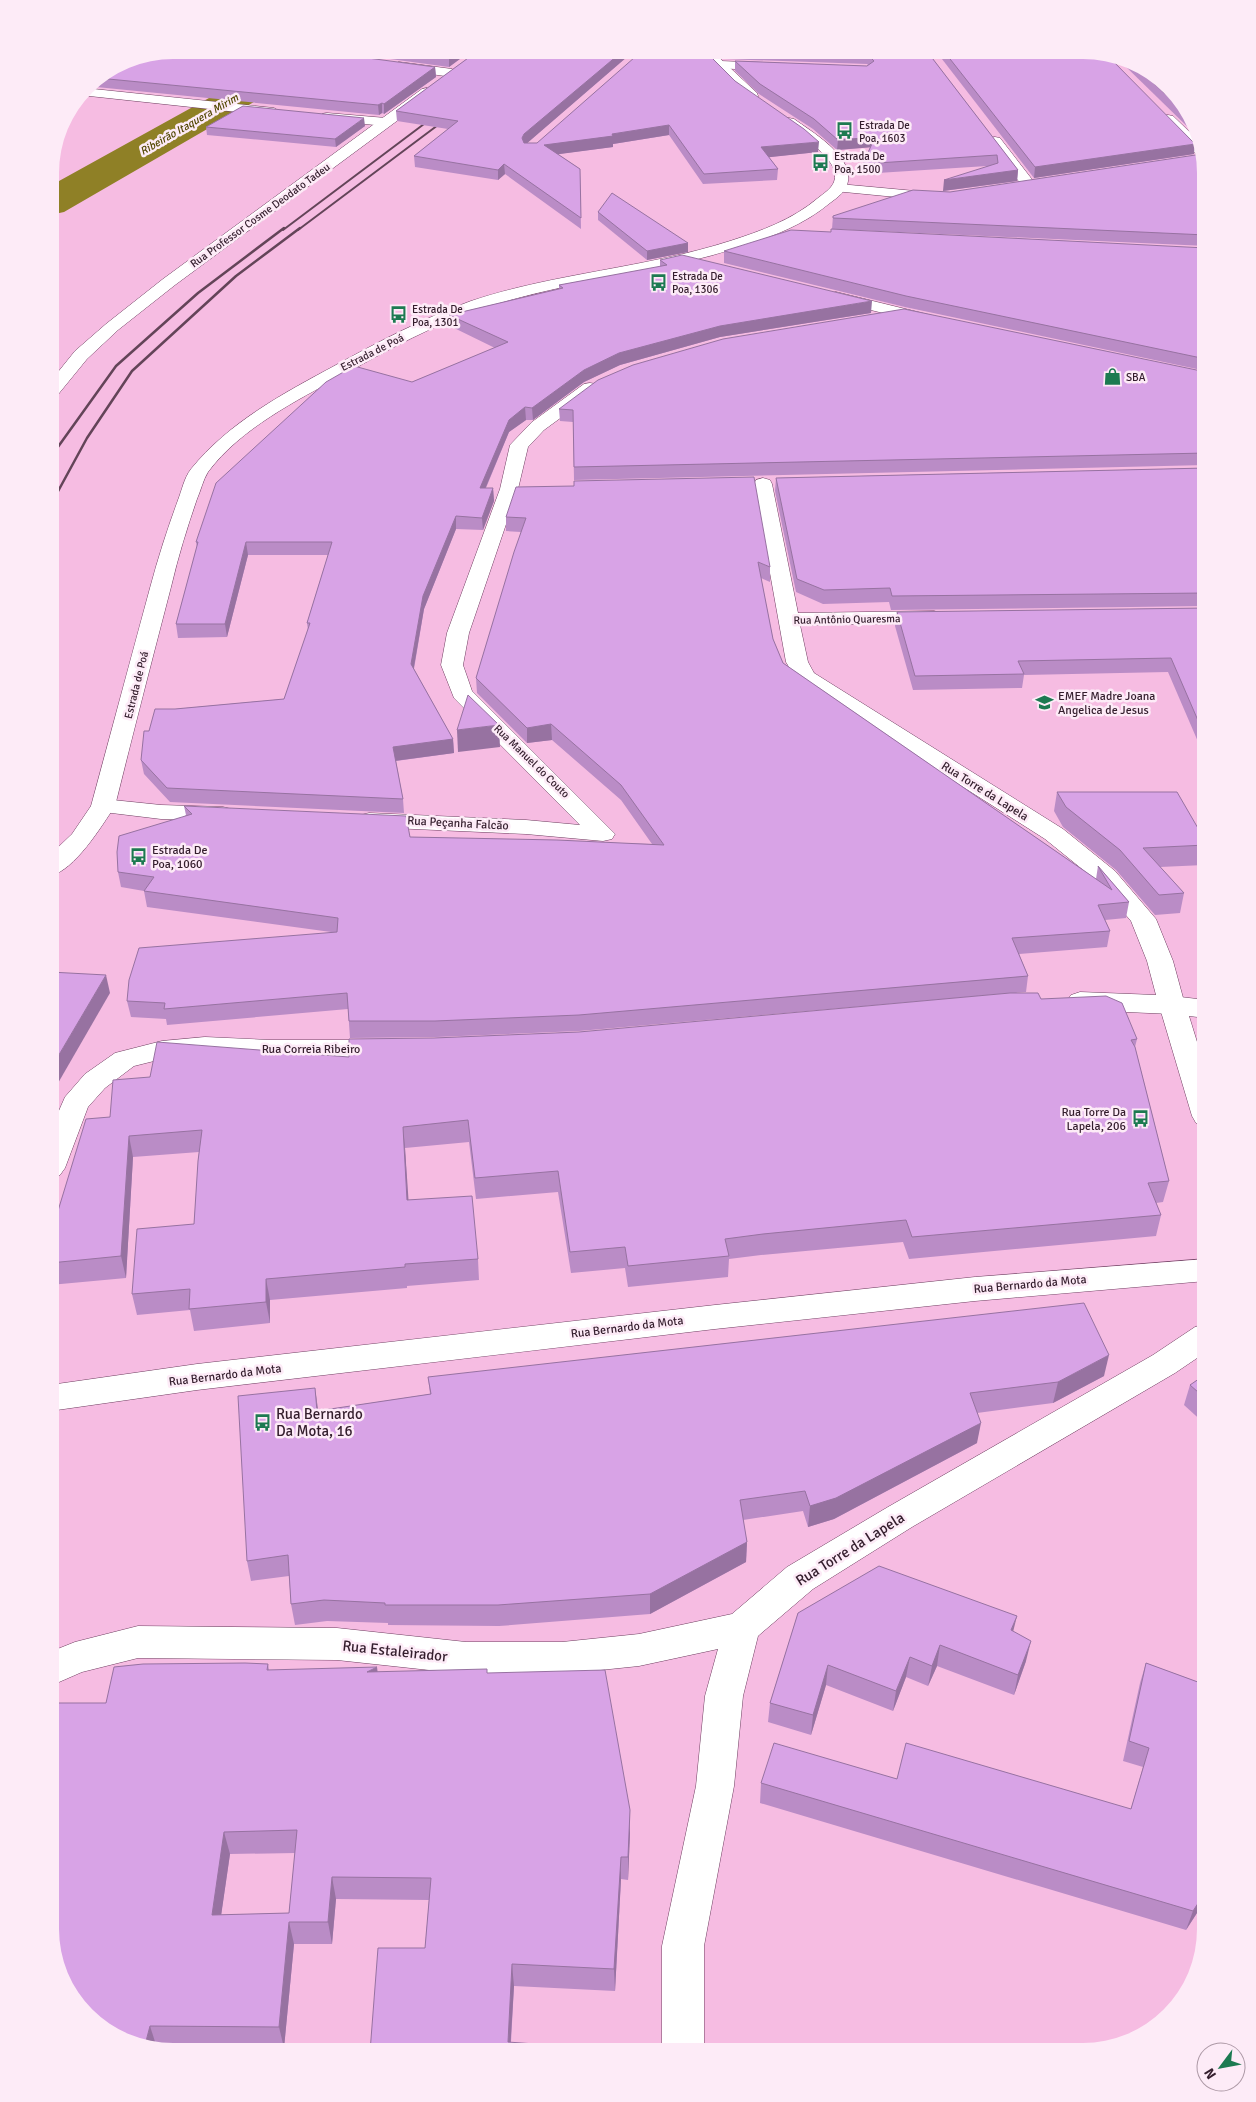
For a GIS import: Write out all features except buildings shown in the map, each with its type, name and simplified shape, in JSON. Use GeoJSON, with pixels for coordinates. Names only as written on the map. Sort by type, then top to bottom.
{"type":"FeatureCollection","features":[{"type":"Feature","properties":{"kind":"street"},"geometry":{"type":"LineString","coordinates":[[714,59],[736,82],[770,110],[824,147],[836,160],[842,179],[839,188],[927,197],[949,197]]}},
{"type":"Feature","properties":{"kind":"street","name":"Rua Professor Cosme Deodato Tadeu"},"geometry":{"type":"LineString","coordinates":[[59,382],[81,355],[112,327],[169,282],[466,63]]}},
{"type":"Feature","properties":{"kind":"street"},"geometry":{"type":"LineString","coordinates":[[383,64],[452,73]]}},
{"type":"Feature","properties":{"kind":"street"},"geometry":{"type":"LineString","coordinates":[[720,65],[784,67]]}},
{"type":"Feature","properties":{"kind":"street"},"geometry":{"type":"LineString","coordinates":[[91,93],[291,113]]}},
{"type":"Feature","properties":{"kind":"street"},"geometry":{"type":"LineString","coordinates":[[1160,110],[1195,152]]}},
{"type":"Feature","properties":{"kind":"street"},"geometry":{"type":"LineString","coordinates":[[310,115],[386,122]]}},
{"type":"Feature","properties":{"kind":"street"},"geometry":{"type":"LineString","coordinates":[[989,133],[1034,184],[1012,188]]}},
{"type":"Feature","properties":{"kind":"street","name":"Estrada de Poá"},"geometry":{"type":"LineString","coordinates":[[59,860],[81,839],[103,806],[173,539],[197,474],[219,448],[258,418],[306,388],[375,350],[444,317],[479,304],[525,291],[684,260],[744,242],[772,232],[814,209],[839,188]]}},
{"type":"Feature","properties":{"kind":"street"},"geometry":{"type":"LineString","coordinates":[[772,232],[802,234]]}},
{"type":"Feature","properties":{"kind":"street"},"geometry":{"type":"LineString","coordinates":[[684,260],[712,267]]}},
{"type":"Feature","properties":{"kind":"street"},"geometry":{"type":"LineString","coordinates":[[818,293],[944,322]]}},
{"type":"Feature","properties":{"kind":"street"},"geometry":{"type":"LineString","coordinates":[[866,320],[905,314]]}},
{"type":"Feature","properties":{"kind":"street","name":"Rua Manuel do Couto"},"geometry":{"type":"LineString","coordinates":[[603,834],[462,693],[452,665],[458,633],[518,489],[519,445],[526,436],[591,386],[609,378]]}},
{"type":"Feature","properties":{"kind":"street","name":"Rua Torre da Lapela"},"geometry":{"type":"LineString","coordinates":[[763,484],[797,662],[806,677],[1054,834],[1106,876],[1143,919],[1160,961],[1197,1087]]}},
{"type":"Feature","properties":{"kind":"street","name":"Rua Antônio Quaresma"},"geometry":{"type":"LineString","coordinates":[[788,619],[956,617]]}},
{"type":"Feature","properties":{"kind":"street"},"geometry":{"type":"LineString","coordinates":[[103,806],[161,812],[242,815]]}},
{"type":"Feature","properties":{"kind":"street","name":"Rua Peçanha Falcão"},"geometry":{"type":"LineString","coordinates":[[351,819],[526,827],[603,834]]}},
{"type":"Feature","properties":{"kind":"street"},"geometry":{"type":"LineString","coordinates":[[1053,1002],[1108,1000],[1197,1009]]}},
{"type":"Feature","properties":{"kind":"street","name":"Rua Correia Ribeiro"},"geometry":{"type":"LineString","coordinates":[[59,1145],[75,1104],[95,1080],[125,1059],[162,1050],[205,1046],[270,1049],[407,1049]]}},
{"type":"Feature","properties":{"kind":"street","name":"Rua Bernardo da Mota"},"geometry":{"type":"LineString","coordinates":[[59,1397],[197,1378],[975,1288],[1197,1271]]}},
{"type":"Feature","properties":{"kind":"street","name":"Rua Torre da Lapela"},"geometry":{"type":"LineString","coordinates":[[742,1628],[800,1578],[900,1517],[1155,1369],[1197,1342]]}},
{"type":"Feature","properties":{"kind":"street"},"geometry":{"type":"LineString","coordinates":[[683,2043],[683,1946],[715,1786],[724,1696],[742,1628]]}},
{"type":"Feature","properties":{"kind":"street","name":"Rua Estaleirador"},"geometry":{"type":"LineString","coordinates":[[59,1666],[75,1658],[138,1642],[337,1644],[466,1658],[562,1658],[639,1650],[742,1628]]}},
{"type":"Feature","properties":{"kind":"waterway","name":"Ribeirão Itaquera Mirim"},"geometry":{"type":"LineString","coordinates":[[59,198],[307,59]]}},
{"type":"Feature","properties":{"kind":"railway"},"geometry":{"type":"LineString","coordinates":[[283,230],[432,118]]}},
{"type":"Feature","properties":{"kind":"railway"},"geometry":{"type":"LineString","coordinates":[[298,230],[446,119]]}},
{"type":"Feature","properties":{"kind":"railway"},"geometry":{"type":"LineString","coordinates":[[59,445],[116,366],[198,293],[284,228]]}},
{"type":"Feature","properties":{"kind":"railway"},"geometry":{"type":"LineString","coordinates":[[59,489],[87,438],[132,371],[236,276],[300,228]]}},
{"type":"Feature","properties":{"kind":"place","name":"Estrada De Poa, 1603"},"geometry":{"type":"Point","coordinates":[845,131]}},
{"type":"Feature","properties":{"kind":"place","name":"Estrada De Poa, 1500"},"geometry":{"type":"Point","coordinates":[820,162]}},
{"type":"Feature","properties":{"kind":"place","name":"Estrada De Poa, 1306"},"geometry":{"type":"Point","coordinates":[658,282]}},
{"type":"Feature","properties":{"kind":"place","name":"Estrada De Poa, 1301"},"geometry":{"type":"Point","coordinates":[398,315]}},
{"type":"Feature","properties":{"kind":"place","name":"SBA"},"geometry":{"type":"Point","coordinates":[1112,377]}},
{"type":"Feature","properties":{"kind":"place","name":"EMEF Madre Joana Angelica de Jesus"},"geometry":{"type":"Point","coordinates":[1044,703]}},
{"type":"Feature","properties":{"kind":"place","name":"Estrada De Poa, 1060"},"geometry":{"type":"Point","coordinates":[138,857]}},
{"type":"Feature","properties":{"kind":"place","name":"Rua Torre Da Lapela, 206"},"geometry":{"type":"Point","coordinates":[1140,1119]}},
{"type":"Feature","properties":{"kind":"place","name":"Rua Bernardo Da Mota, 16"},"geometry":{"type":"Point","coordinates":[262,1423]}}]}
